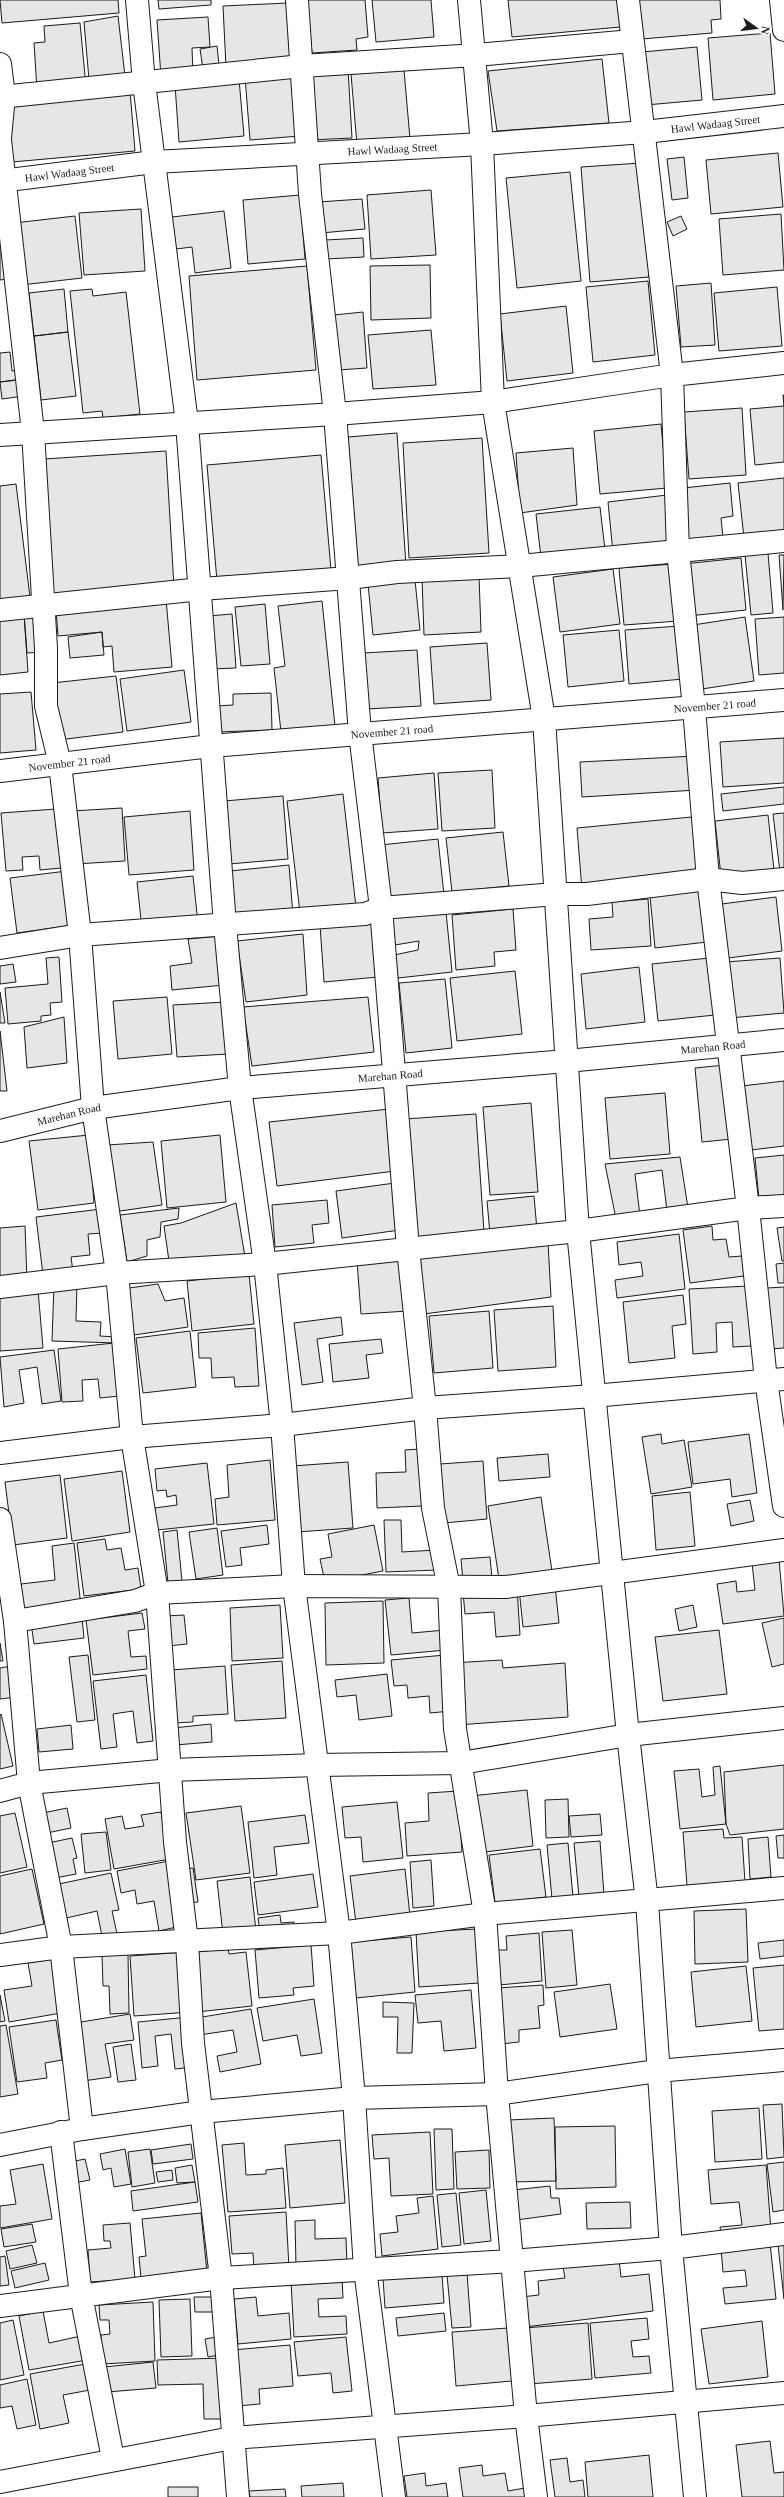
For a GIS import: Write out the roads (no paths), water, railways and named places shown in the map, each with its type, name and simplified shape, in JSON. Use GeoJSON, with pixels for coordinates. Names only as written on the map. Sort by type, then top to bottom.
{"type":"FeatureCollection","features":[{"type":"Feature","properties":{"kind":"street"},"geometry":{"type":"LineString","coordinates":[[137,0],[144,83],[187,423],[201,589],[211,746],[225,925],[240,1088],[265,1264],[282,1425],[294,1586],[316,1765],[339,1933],[354,2098],[365,2268],[394,2497]]}},
{"type":"Feature","properties":{"kind":"street"},"geometry":{"type":"LineString","coordinates":[[297,0],[306,154],[336,414],[360,734],[381,908],[393,1075],[408,1249],[425,1408],[433,1508],[449,1588],[455,1729],[474,1860],[485,1914],[497,2094],[526,2416],[536,2497]]}},
{"type":"Feature","properties":{"kind":"street"},"geometry":{"type":"LineString","coordinates":[[469,0],[476,55],[482,144],[493,402],[544,719],[578,1232],[593,1396],[647,1902],[657,2071],[671,2248],[695,2497]]}},
{"type":"Feature","properties":{"kind":"street"},"geometry":{"type":"LineString","coordinates":[[628,0],[672,374],[678,551],[694,708],[708,879],[748,1208],[775,1379],[784,1506]]}},
{"type":"Feature","properties":{"kind":"street"},"geometry":{"type":"LineString","coordinates":[[781,0],[784,30]]}},
{"type":"Feature","properties":{"kind":"street"},"geometry":{"type":"LineString","coordinates":[[2,96],[302,66],[476,55],[632,41]]}},
{"type":"Feature","properties":{"kind":"street"},"geometry":{"type":"LineString","coordinates":[[0,64],[2,96],[0,139],[2,180],[33,432],[46,648],[46,706],[60,764],[80,935],[93,1108],[118,1273],[132,1437],[157,1594],[171,1770],[175,1842],[187,1942],[193,2043],[221,2278],[232,2438],[238,2497]]}},
{"type":"Feature","properties":{"kind":"street","name":"Hawl Wadaag Street"},"geometry":{"type":"LineString","coordinates":[[2,180],[154,162],[482,144],[644,132],[784,116]]}},
{"type":"Feature","properties":{"kind":"street"},"geometry":{"type":"LineString","coordinates":[[0,435],[336,414],[493,402],[672,374],[784,363]]}},
{"type":"Feature","properties":{"kind":"street"},"geometry":{"type":"LineString","coordinates":[[0,610],[201,589],[349,578],[397,572],[520,566],[784,541]]}},
{"type":"Feature","properties":{"kind":"street","name":"November 21 road"},"geometry":{"type":"LineString","coordinates":[[0,771],[211,746],[784,700]]}},
{"type":"Feature","properties":{"kind":"street"},"geometry":{"type":"LineString","coordinates":[[0,948],[80,935],[365,914],[381,908],[556,894],[587,894],[708,879],[742,883],[784,879]]}},
{"type":"Feature","properties":{"kind":"street","name":"Marehan Road"},"geometry":{"type":"LineString","coordinates":[[0,1131],[93,1108],[240,1088],[567,1061],[784,1040]]}},
{"type":"Feature","properties":{"kind":"street"},"geometry":{"type":"LineString","coordinates":[[0,1287],[118,1273],[265,1264],[578,1232],[748,1208],[784,1206]]}},
{"type":"Feature","properties":{"kind":"street"},"geometry":{"type":"LineString","coordinates":[[0,1453],[132,1437],[282,1425],[425,1408],[593,1396],[775,1379]]}},
{"type":"Feature","properties":{"kind":"street"},"geometry":{"type":"LineString","coordinates":[[0,1519],[15,1621],[29,1783],[61,1947],[82,2129]]}},
{"type":"Feature","properties":{"kind":"street"},"geometry":{"type":"LineString","coordinates":[[15,1621],[135,1601],[157,1594],[294,1586],[449,1588],[506,1587],[784,1550]]}},
{"type":"Feature","properties":{"kind":"street"},"geometry":{"type":"LineString","coordinates":[[0,1791],[29,1783],[171,1770],[316,1765],[461,1763],[628,1735],[784,1718]]}},
{"type":"Feature","properties":{"kind":"street"},"geometry":{"type":"LineString","coordinates":[[0,1955],[61,1947],[187,1942],[339,1933],[485,1914],[647,1902],[784,1888]]}},
{"type":"Feature","properties":{"kind":"street"},"geometry":{"type":"LineString","coordinates":[[0,2146],[61,2132],[201,2112],[354,2098],[497,2094],[657,2071],[784,2060]]}},
{"type":"Feature","properties":{"kind":"street"},"geometry":{"type":"LineString","coordinates":[[61,2132],[81,2294],[113,2459]]}},
{"type":"Feature","properties":{"kind":"street"},"geometry":{"type":"LineString","coordinates":[[0,2306],[81,2294],[221,2278],[365,2268],[512,2261],[671,2248],[784,2234]]}},
{"type":"Feature","properties":{"kind":"street"},"geometry":{"type":"LineString","coordinates":[[0,2482],[113,2459],[232,2438],[526,2416],[784,2393]]}}]}
